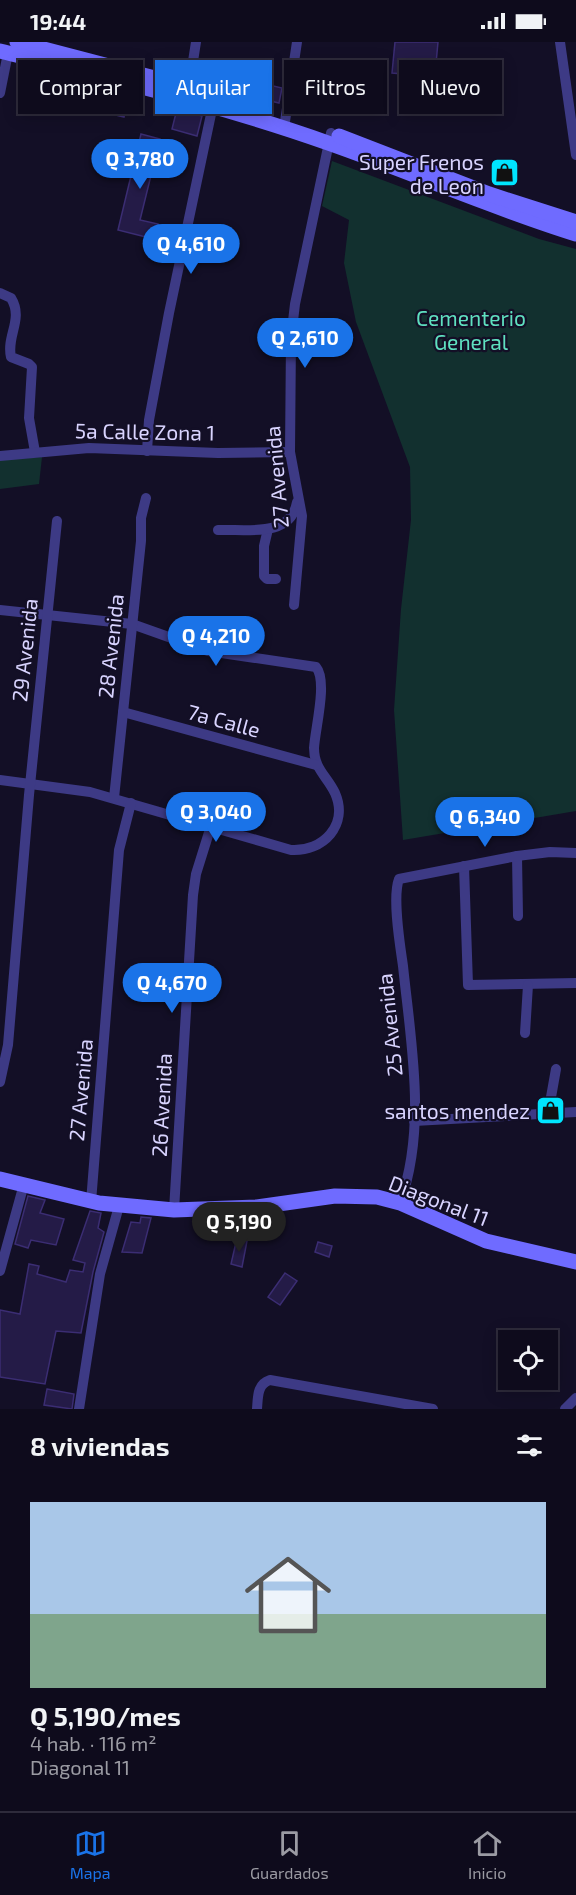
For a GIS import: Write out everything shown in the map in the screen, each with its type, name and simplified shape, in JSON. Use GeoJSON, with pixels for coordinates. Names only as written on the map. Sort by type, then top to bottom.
{"type":"FeatureCollection","features":[{"type":"Feature","properties":{"kind":"main road"},"geometry":{"type":"LineString","coordinates":[[8,49],[57,60]]}},
{"type":"Feature","properties":{"kind":"main road"},"geometry":{"type":"LineString","coordinates":[[255,114],[576,222]]}},
{"type":"Feature","properties":{"kind":"main road"},"geometry":{"type":"LineString","coordinates":[[331,138],[486,204],[576,234]]}},
{"type":"Feature","properties":{"kind":"main road","name":"Diagonal 11"},"geometry":{"type":"LineString","coordinates":[[0,1179],[91,1202],[174,1210],[257,1207],[335,1196],[377,1197],[400,1203],[486,1241],[576,1262]]}},
{"type":"Feature","properties":{"kind":"street"},"geometry":{"type":"LineString","coordinates":[[193,60],[195,42]]}},
{"type":"Feature","properties":{"kind":"street"},"geometry":{"type":"LineString","coordinates":[[284,123],[297,42]]}},
{"type":"Feature","properties":{"kind":"street"},"geometry":{"type":"LineString","coordinates":[[561,42],[576,156]]}},
{"type":"Feature","properties":{"kind":"street"},"geometry":{"type":"LineString","coordinates":[[0,93],[8,49]]}},
{"type":"Feature","properties":{"kind":"street"},"geometry":{"type":"LineString","coordinates":[[147,450],[149,420],[169,313],[211,114]]}},
{"type":"Feature","properties":{"kind":"street","name":"27 Avenida"},"geometry":{"type":"LineString","coordinates":[[294,605],[302,525],[290,452],[291,362],[295,304],[331,138]]}},
{"type":"Feature","properties":{"kind":"street"},"geometry":{"type":"LineString","coordinates":[[0,292],[11,298],[17,313],[10,347],[11,357],[29,364],[32,368],[28,409],[35,452]]}},
{"type":"Feature","properties":{"kind":"street","name":"5a Calle Zona 1"},"geometry":{"type":"LineString","coordinates":[[0,456],[89,448],[290,452]]}},
{"type":"Feature","properties":{"kind":"street","name":"28 Avenida"},"geometry":{"type":"LineString","coordinates":[[114,798],[141,541],[141,518],[146,498]]}},
{"type":"Feature","properties":{"kind":"street"},"geometry":{"type":"LineString","coordinates":[[218,530],[268,529],[283,525],[289,521],[297,502]]}},
{"type":"Feature","properties":{"kind":"street","name":"29 Avenida"},"geometry":{"type":"LineString","coordinates":[[30,783],[57,521]]}},
{"type":"Feature","properties":{"kind":"street"},"geometry":{"type":"LineString","coordinates":[[268,529],[263,571],[267,579],[276,579]]}},
{"type":"Feature","properties":{"kind":"street"},"geometry":{"type":"LineString","coordinates":[[0,610],[132,624],[208,651],[311,665],[319,669],[322,679],[314,741],[316,765],[338,801],[335,824],[325,842],[318,847],[301,851],[114,798],[70,788],[0,780]]}},
{"type":"Feature","properties":{"kind":"street","name":"7a Calle"},"geometry":{"type":"LineString","coordinates":[[123,712],[316,765]]}},
{"type":"Feature","properties":{"kind":"street"},"geometry":{"type":"LineString","coordinates":[[0,1082],[8,1045],[30,783]]}},
{"type":"Feature","properties":{"kind":"street","name":"27 Avenida"},"geometry":{"type":"LineString","coordinates":[[91,1202],[119,850],[132,803]]}},
{"type":"Feature","properties":{"kind":"street","name":"26 Avenida"},"geometry":{"type":"LineString","coordinates":[[174,1210],[193,895],[196,874],[211,826]]}},
{"type":"Feature","properties":{"kind":"street"},"geometry":{"type":"LineString","coordinates":[[576,853],[550,852],[464,866],[468,985],[576,983]]}},
{"type":"Feature","properties":{"kind":"street"},"geometry":{"type":"LineString","coordinates":[[517,856],[518,916]]}},
{"type":"Feature","properties":{"kind":"street","name":"25 Avenida"},"geometry":{"type":"LineString","coordinates":[[400,1203],[406,1186],[414,1120],[414,1060],[398,927],[399,879],[464,866]]}},
{"type":"Feature","properties":{"kind":"street"},"geometry":{"type":"LineString","coordinates":[[525,1033],[528,985]]}},
{"type":"Feature","properties":{"kind":"street"},"geometry":{"type":"LineString","coordinates":[[548,1114],[556,1069]]}},
{"type":"Feature","properties":{"kind":"street"},"geometry":{"type":"LineString","coordinates":[[414,1120],[576,1112]]}},
{"type":"Feature","properties":{"kind":"street"},"geometry":{"type":"LineString","coordinates":[[0,1271],[24,1184]]}},
{"type":"Feature","properties":{"kind":"street"},"geometry":{"type":"LineString","coordinates":[[78,1409],[98,1284],[119,1206]]}},
{"type":"Feature","properties":{"kind":"street"},"geometry":{"type":"LineString","coordinates":[[257,1409],[259,1389],[263,1383],[270,1380],[433,1409]]}},
{"type":"Feature","properties":{"kind":"street"},"geometry":{"type":"LineString","coordinates":[[565,1409],[576,1398]]}},
{"type":"Feature","properties":{"kind":"green space","name":"Cementerio General"},"geometry":{"type":"Polygon","coordinates":[[[332,161],[539,239],[576,249],[576,811],[403,840],[394,710],[401,609],[411,520],[410,467],[356,322],[344,263],[349,220],[322,206],[332,161]]]}},
{"type":"Feature","properties":{"kind":"green space"},"geometry":{"type":"Polygon","coordinates":[[[42,457],[39,484],[0,489],[0,460],[42,457]]]}},
{"type":"Feature","properties":{"kind":"building"},"geometry":{"type":"Polygon","coordinates":[[[395,42],[438,42],[436,60],[399,60],[399,74],[392,73],[395,42]]]}},
{"type":"Feature","properties":{"kind":"building"},"geometry":{"type":"Polygon","coordinates":[[[272,86],[282,88],[279,103],[272,101],[272,86]]]}},
{"type":"Feature","properties":{"kind":"building"},"geometry":{"type":"Polygon","coordinates":[[[176,114],[202,116],[197,136],[172,129],[176,114]]]}},
{"type":"Feature","properties":{"kind":"building"},"geometry":{"type":"Polygon","coordinates":[[[141,134],[160,139],[140,220],[158,224],[154,239],[118,230],[141,134]]]}},
{"type":"Feature","properties":{"kind":"building","name":"Super Frenos de Leon"},"geometry":{"type":"Polygon","coordinates":[[[499,160],[518,166],[512,186],[492,179],[499,160]]]}},
{"type":"Feature","properties":{"kind":"building"},"geometry":{"type":"Polygon","coordinates":[[[28,1196],[45,1200],[40,1213],[64,1219],[56,1245],[31,1240],[28,1248],[15,1244],[28,1196]]]}},
{"type":"Feature","properties":{"kind":"building"},"geometry":{"type":"Polygon","coordinates":[[[90,1211],[101,1213],[98,1228],[104,1232],[93,1272],[81,1333],[56,1331],[45,1384],[0,1377],[0,1310],[20,1314],[29,1264],[39,1266],[37,1274],[66,1282],[70,1270],[83,1272],[85,1263],[73,1260],[90,1211]]]}},
{"type":"Feature","properties":{"kind":"building"},"geometry":{"type":"Polygon","coordinates":[[[141,1217],[151,1218],[142,1253],[122,1252],[131,1222],[140,1223],[141,1217]]]}},
{"type":"Feature","properties":{"kind":"building"},"geometry":{"type":"Polygon","coordinates":[[[237,1238],[247,1241],[242,1267],[231,1264],[237,1238]]]}},
{"type":"Feature","properties":{"kind":"building"},"geometry":{"type":"Polygon","coordinates":[[[318,1242],[332,1246],[329,1257],[315,1252],[318,1242]]]}},
{"type":"Feature","properties":{"kind":"building"},"geometry":{"type":"Polygon","coordinates":[[[285,1273],[297,1281],[280,1305],[268,1297],[285,1273]]]}},
{"type":"Feature","properties":{"kind":"building"},"geometry":{"type":"Polygon","coordinates":[[[47,1389],[74,1394],[72,1409],[44,1405],[47,1389]]]}},
{"type":"Feature","properties":{"kind":"place","name":"Super Frenos de Leon"},"geometry":{"type":"Point","coordinates":[505,173]}},
{"type":"Feature","properties":{"kind":"place","name":"santos mendez"},"geometry":{"type":"Point","coordinates":[551,1110]}}]}
